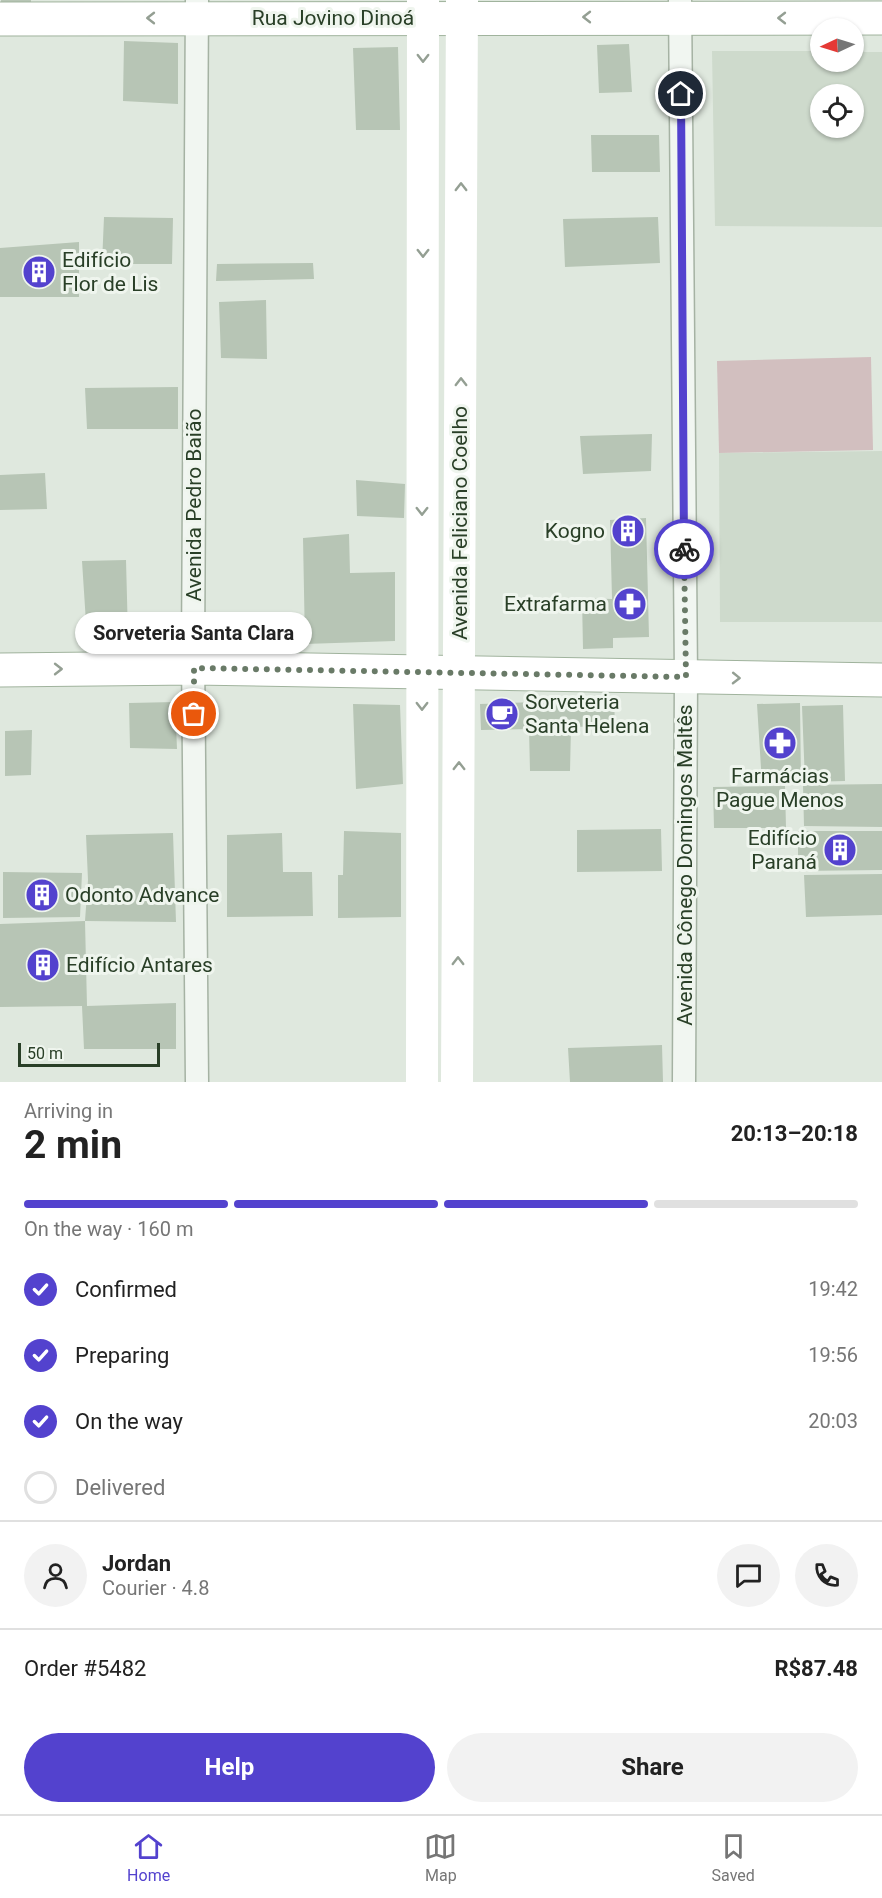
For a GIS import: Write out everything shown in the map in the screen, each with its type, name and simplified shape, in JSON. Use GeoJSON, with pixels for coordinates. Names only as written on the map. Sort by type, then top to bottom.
{"type":"FeatureCollection","features":[{"type":"Feature","properties":{"kind":"main road","name":"Rua Jovino Dinoá"},"geometry":{"type":"LineString","coordinates":[[0,19],[197,9],[462,8],[680,9],[882,18]]}},
{"type":"Feature","properties":{"kind":"main road"},"geometry":{"type":"LineString","coordinates":[[0,670],[194,668],[882,680]]}},
{"type":"Feature","properties":{"kind":"street","name":"Avenida Feliciano Coelho"},"geometry":{"type":"LineString","coordinates":[[457,1082],[462,8]]}},
{"type":"Feature","properties":{"kind":"street","name":"Avenida Pedro Baião"},"geometry":{"type":"LineString","coordinates":[[196,1082],[194,668],[197,9]]}},
{"type":"Feature","properties":{"kind":"street","name":"Avenida Feliciano Coelho"},"geometry":{"type":"LineString","coordinates":[[422,1082],[423,9]]}},
{"type":"Feature","properties":{"kind":"street","name":"Avenida Cônego Domingos Maltês"},"geometry":{"type":"LineString","coordinates":[[680,9],[686,677],[684,1082]]}},
{"type":"Feature","properties":{"kind":"street"},"geometry":{"type":"LineString","coordinates":[[423,220],[461,220]]}},
{"type":"Feature","properties":{"kind":"street"},"geometry":{"type":"LineString","coordinates":[[422,472],[460,471]]}},
{"type":"Feature","properties":{"kind":"street"},"geometry":{"type":"LineString","coordinates":[[422,998],[458,998]]}},
{"type":"Feature","properties":{"kind":"shaded area"},"geometry":{"type":"Polygon","coordinates":[[[712,51],[810,51],[810,72],[864,72],[864,52],[882,52],[882,227],[715,226],[712,51]]]}},
{"type":"Feature","properties":{"kind":"shaded area"},"geometry":{"type":"Polygon","coordinates":[[[871,357],[873,450],[719,453],[717,361],[871,357]]]}},
{"type":"Feature","properties":{"kind":"shaded area"},"geometry":{"type":"Polygon","coordinates":[[[882,451],[882,622],[720,622],[719,453],[882,451]]]}},
{"type":"Feature","properties":{"kind":"building"},"geometry":{"type":"Polygon","coordinates":[[[1,0],[31,0],[31,3],[1,4],[1,0]]]}},
{"type":"Feature","properties":{"kind":"building"},"geometry":{"type":"Polygon","coordinates":[[[124,41],[178,43],[178,104],[123,101],[124,41]]]}},
{"type":"Feature","properties":{"kind":"building"},"geometry":{"type":"Polygon","coordinates":[[[629,44],[632,92],[599,93],[597,45],[629,44]]]}},
{"type":"Feature","properties":{"kind":"building"},"geometry":{"type":"Polygon","coordinates":[[[398,47],[400,130],[356,130],[353,48],[398,47]]]}},
{"type":"Feature","properties":{"kind":"building"},"geometry":{"type":"Polygon","coordinates":[[[591,135],[659,135],[660,172],[592,172],[591,135]]]}},
{"type":"Feature","properties":{"kind":"building"},"geometry":{"type":"Polygon","coordinates":[[[104,217],[173,218],[172,264],[102,264],[104,217]]]}},
{"type":"Feature","properties":{"kind":"building"},"geometry":{"type":"Polygon","coordinates":[[[658,217],[660,263],[565,267],[563,219],[658,217]]]}},
{"type":"Feature","properties":{"kind":"building","name":"Edifício Flor de Lis"},"geometry":{"type":"Polygon","coordinates":[[[79,242],[79,297],[0,297],[0,248],[79,242]]]}},
{"type":"Feature","properties":{"kind":"building"},"geometry":{"type":"Polygon","coordinates":[[[313,263],[314,279],[216,281],[217,264],[313,263]]]}},
{"type":"Feature","properties":{"kind":"building"},"geometry":{"type":"Polygon","coordinates":[[[266,300],[267,359],[221,358],[219,302],[266,300]]]}},
{"type":"Feature","properties":{"kind":"building"},"geometry":{"type":"Polygon","coordinates":[[[178,387],[178,429],[87,429],[85,388],[178,387]]]}},
{"type":"Feature","properties":{"kind":"building"},"geometry":{"type":"Polygon","coordinates":[[[652,434],[651,471],[583,474],[580,436],[652,434]]]}},
{"type":"Feature","properties":{"kind":"building"},"geometry":{"type":"Polygon","coordinates":[[[45,473],[47,509],[0,510],[0,475],[45,473]]]}},
{"type":"Feature","properties":{"kind":"building"},"geometry":{"type":"Polygon","coordinates":[[[356,480],[405,484],[404,518],[357,516],[356,480]]]}},
{"type":"Feature","properties":{"kind":"building"},"geometry":{"type":"Polygon","coordinates":[[[646,518],[649,637],[613,638],[613,648],[583,649],[582,598],[612,599],[610,520],[646,518]]]}},
{"type":"Feature","properties":{"kind":"building"},"geometry":{"type":"Polygon","coordinates":[[[349,534],[350,573],[395,572],[395,641],[305,644],[303,538],[349,534]]]}},
{"type":"Feature","properties":{"kind":"building"},"geometry":{"type":"Polygon","coordinates":[[[126,560],[128,636],[87,638],[82,561],[126,560]]]}},
{"type":"Feature","properties":{"kind":"building"},"geometry":{"type":"Polygon","coordinates":[[[614,699],[615,726],[571,727],[570,771],[530,771],[529,729],[481,730],[480,704],[614,699]]]}},
{"type":"Feature","properties":{"kind":"building"},"geometry":{"type":"Polygon","coordinates":[[[175,702],[177,749],[130,748],[129,703],[175,702]]]}},
{"type":"Feature","properties":{"kind":"building","name":"Farmácias Pague Menos"},"geometry":{"type":"Polygon","coordinates":[[[800,703],[801,782],[762,784],[757,704],[800,703]]]}},
{"type":"Feature","properties":{"kind":"building"},"geometry":{"type":"Polygon","coordinates":[[[353,704],[400,705],[403,784],[356,789],[353,704]]]}},
{"type":"Feature","properties":{"kind":"building"},"geometry":{"type":"Polygon","coordinates":[[[843,705],[845,781],[805,782],[802,706],[843,705]]]}},
{"type":"Feature","properties":{"kind":"building"},"geometry":{"type":"Polygon","coordinates":[[[32,730],[31,775],[5,776],[5,731],[32,730]]]}},
{"type":"Feature","properties":{"kind":"building"},"geometry":{"type":"Polygon","coordinates":[[[882,784],[882,827],[804,826],[803,785],[882,784]]]}},
{"type":"Feature","properties":{"kind":"building"},"geometry":{"type":"Polygon","coordinates":[[[785,786],[786,828],[714,828],[713,787],[785,786]]]}},
{"type":"Feature","properties":{"kind":"building"},"geometry":{"type":"Polygon","coordinates":[[[661,829],[662,871],[577,872],[577,830],[661,829]]]}},
{"type":"Feature","properties":{"kind":"building"},"geometry":{"type":"Polygon","coordinates":[[[344,831],[401,833],[401,917],[338,918],[338,875],[343,875],[344,831]]]}},
{"type":"Feature","properties":{"kind":"building","name":"Edifício Paraná"},"geometry":{"type":"Polygon","coordinates":[[[798,831],[882,831],[882,870],[798,871],[798,831]]]}},
{"type":"Feature","properties":{"kind":"building"},"geometry":{"type":"Polygon","coordinates":[[[173,833],[176,922],[85,921],[88,880],[86,835],[173,833]]]}},
{"type":"Feature","properties":{"kind":"building"},"geometry":{"type":"Polygon","coordinates":[[[282,833],[283,872],[312,872],[313,916],[227,917],[227,835],[282,833]]]}},
{"type":"Feature","properties":{"kind":"building","name":"Odonto Advance"},"geometry":{"type":"Polygon","coordinates":[[[3,872],[82,873],[80,917],[3,918],[3,872]]]}},
{"type":"Feature","properties":{"kind":"building"},"geometry":{"type":"Polygon","coordinates":[[[882,874],[882,915],[806,917],[804,875],[882,874]]]}},
{"type":"Feature","properties":{"kind":"building","name":"Edifício Antares"},"geometry":{"type":"Polygon","coordinates":[[[85,921],[87,1006],[176,1003],[176,1049],[84,1049],[82,1006],[0,1007],[0,924],[85,921]]]}},
{"type":"Feature","properties":{"kind":"building"},"geometry":{"type":"Polygon","coordinates":[[[662,1045],[663,1082],[570,1082],[568,1048],[662,1045]]]}},
{"type":"Feature","properties":{"kind":"way so far"},"geometry":{"type":"LineString","coordinates":[[194,714],[194,668],[686,677],[684,549]]}},
{"type":"Feature","properties":{"kind":"place","name":"Edifício Flor de Lis"},"geometry":{"type":"Point","coordinates":[39,272]}},
{"type":"Feature","properties":{"kind":"place","name":"Kogno"},"geometry":{"type":"Point","coordinates":[628,531]}},
{"type":"Feature","properties":{"kind":"place","name":"Extrafarma"},"geometry":{"type":"Point","coordinates":[630,604]}},
{"type":"Feature","properties":{"kind":"place","name":"Sorveteria Santa Clara"},"geometry":{"type":"Point","coordinates":[194,714]}},
{"type":"Feature","properties":{"kind":"place","name":"Sorveteria Santa Helena"},"geometry":{"type":"Point","coordinates":[502,714]}},
{"type":"Feature","properties":{"kind":"place","name":"Farmácias Pague Menos"},"geometry":{"type":"Point","coordinates":[780,743]}},
{"type":"Feature","properties":{"kind":"place","name":"Edifício Paraná"},"geometry":{"type":"Point","coordinates":[840,850]}},
{"type":"Feature","properties":{"kind":"place","name":"Odonto Advance"},"geometry":{"type":"Point","coordinates":[42,895]}},
{"type":"Feature","properties":{"kind":"place","name":"Edifício Antares"},"geometry":{"type":"Point","coordinates":[43,965]}},
{"type":"Feature","properties":{"kind":"route"},"geometry":{"type":"LineString","coordinates":[[681,94],[684,549]]}}]}
